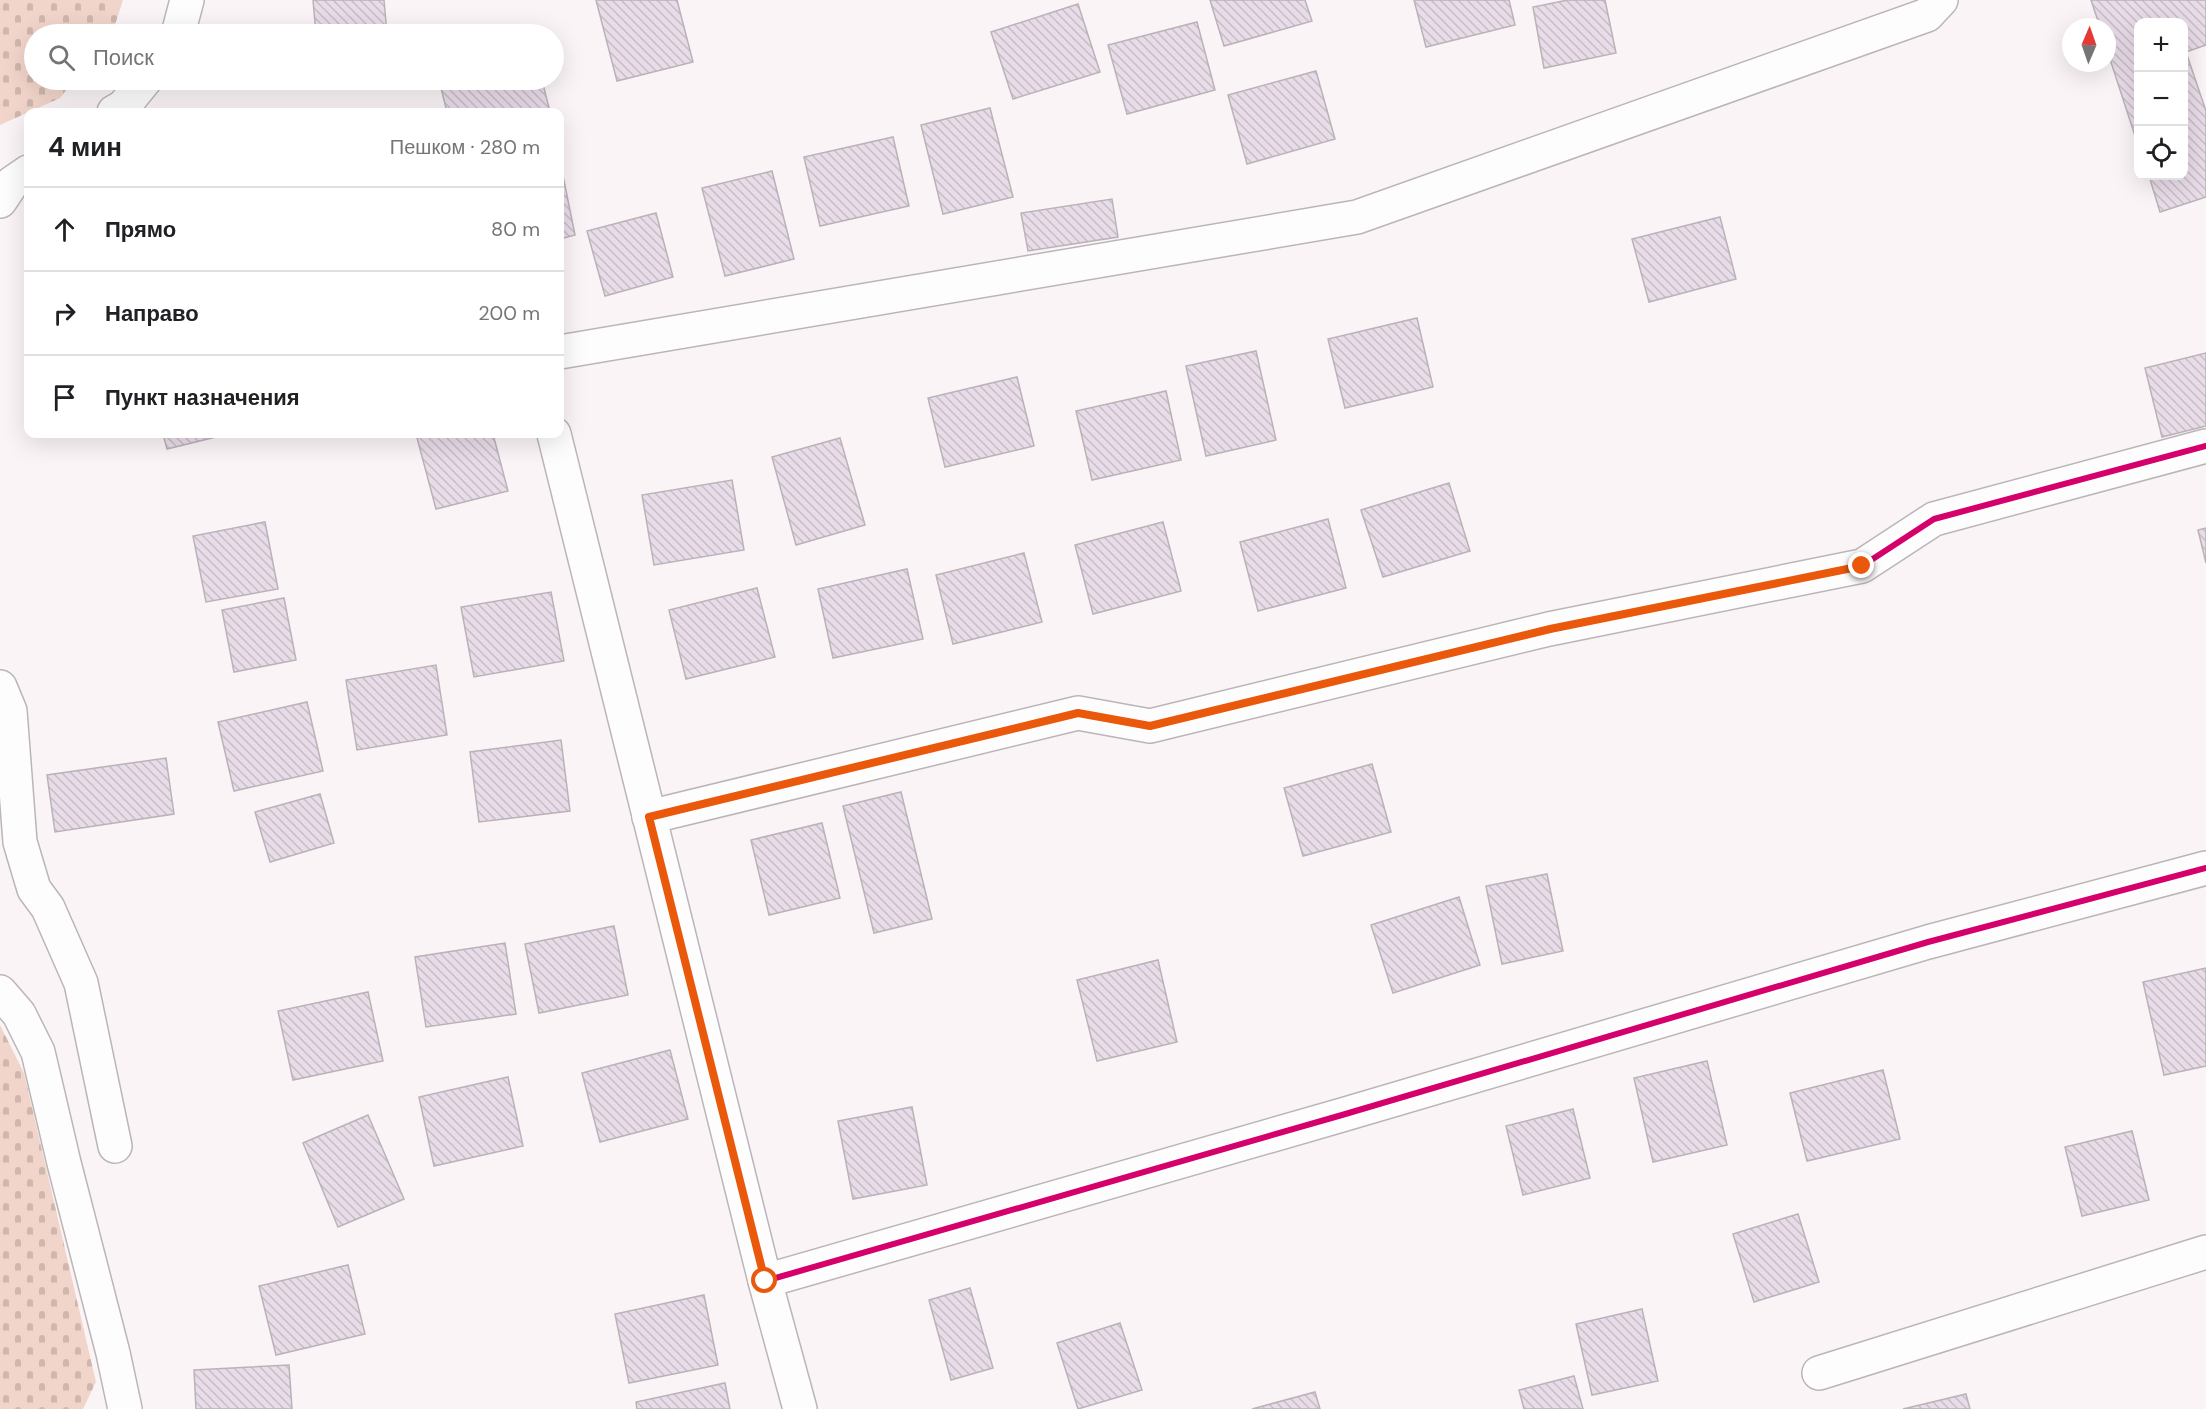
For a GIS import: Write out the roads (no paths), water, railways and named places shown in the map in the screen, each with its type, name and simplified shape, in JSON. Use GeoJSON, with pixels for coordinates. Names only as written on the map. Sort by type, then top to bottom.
{"type":"FeatureCollection","features":[{"type":"Feature","properties":{"kind":"street"},"geometry":{"type":"LineString","coordinates":[[181,24],[187,0]]}},
{"type":"Feature","properties":{"kind":"street"},"geometry":{"type":"LineString","coordinates":[[564,351],[1357,217],[1928,15],[1941,0]]}},
{"type":"Feature","properties":{"kind":"street"},"geometry":{"type":"LineString","coordinates":[[121,108],[137,90]]}},
{"type":"Feature","properties":{"kind":"street"},"geometry":{"type":"LineString","coordinates":[[0,201],[12,183],[24,175]]}},
{"type":"Feature","properties":{"kind":"street"},"geometry":{"type":"LineString","coordinates":[[555,438],[765,1281],[800,1409]]}},
{"type":"Feature","properties":{"kind":"street"},"geometry":{"type":"LineString","coordinates":[[649,817],[1078,713],[1150,726],[1550,629],[1862,566],[1934,519],[2206,446]]}},
{"type":"Feature","properties":{"kind":"street"},"geometry":{"type":"LineString","coordinates":[[0,687],[9,711],[20,842],[34,889],[48,908],[81,983],[115,1146]]}},
{"type":"Feature","properties":{"kind":"street"},"geometry":{"type":"LineString","coordinates":[[765,1281],[1342,1115],[1916,945],[2206,868]]}},
{"type":"Feature","properties":{"kind":"street"},"geometry":{"type":"LineString","coordinates":[[0,992],[19,1014],[38,1052],[125,1409]]}},
{"type":"Feature","properties":{"kind":"street"},"geometry":{"type":"LineString","coordinates":[[1819,1373],[2206,1252]]}}]}
